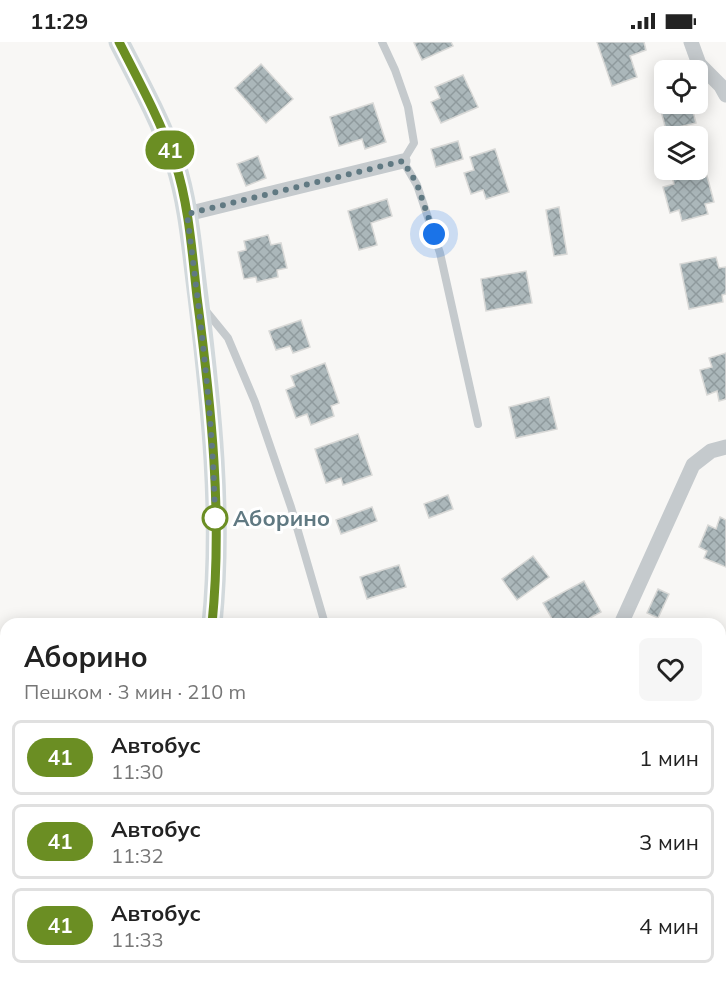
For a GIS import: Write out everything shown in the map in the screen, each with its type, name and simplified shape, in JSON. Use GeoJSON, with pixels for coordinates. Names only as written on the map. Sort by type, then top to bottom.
{"type":"FeatureCollection","features":[{"type":"Feature","properties":{"kind":"main road"},"geometry":{"type":"LineString","coordinates":[[119,42],[159,120],[175,164],[187,214],[206,361],[215,486],[216,584],[213,618]]}},
{"type":"Feature","properties":{"kind":"street"},"geometry":{"type":"LineString","coordinates":[[691,42],[699,64],[721,86],[726,95]]}},
{"type":"Feature","properties":{"kind":"street"},"geometry":{"type":"LineString","coordinates":[[187,214],[403,161]]}},
{"type":"Feature","properties":{"kind":"street"},"geometry":{"type":"LineString","coordinates":[[624,618],[693,465],[711,451],[726,447]]}},
{"type":"Feature","properties":{"kind":"lane"},"geometry":{"type":"LineString","coordinates":[[382,42],[408,107],[414,143],[403,161],[417,184],[440,253],[478,424]]}},
{"type":"Feature","properties":{"kind":"lane"},"geometry":{"type":"LineString","coordinates":[[198,301],[228,338],[255,402],[291,507],[323,618]]}},
{"type":"Feature","properties":{"kind":"building"},"geometry":{"type":"Polygon","coordinates":[[[451,42],[453,46],[422,60],[414,43],[451,42]]]}},
{"type":"Feature","properties":{"kind":"building"},"geometry":{"type":"Polygon","coordinates":[[[597,42],[644,42],[646,50],[630,56],[637,77],[612,86],[597,42]]]}},
{"type":"Feature","properties":{"kind":"building"},"geometry":{"type":"Polygon","coordinates":[[[261,64],[293,99],[266,123],[235,88],[261,64]]]}},
{"type":"Feature","properties":{"kind":"building"},"geometry":{"type":"Polygon","coordinates":[[[463,75],[478,107],[441,123],[431,102],[440,98],[435,87],[463,75]]]}},
{"type":"Feature","properties":{"kind":"building"},"geometry":{"type":"Polygon","coordinates":[[[373,103],[386,142],[365,149],[362,139],[339,146],[330,117],[373,103]]]}},
{"type":"Feature","properties":{"kind":"building"},"geometry":{"type":"Polygon","coordinates":[[[662,114],[694,114],[696,123],[683,126],[665,126],[662,114]]]}},
{"type":"Feature","properties":{"kind":"building"},"geometry":{"type":"Polygon","coordinates":[[[458,141],[463,159],[436,167],[431,149],[458,141]]]}},
{"type":"Feature","properties":{"kind":"building"},"geometry":{"type":"Polygon","coordinates":[[[495,149],[509,192],[486,199],[483,190],[471,194],[464,173],[474,170],[470,157],[495,149]]]}},
{"type":"Feature","properties":{"kind":"building"},"geometry":{"type":"Polygon","coordinates":[[[258,156],[266,178],[246,186],[237,164],[258,156]]]}},
{"type":"Feature","properties":{"kind":"building"},"geometry":{"type":"Polygon","coordinates":[[[673,180],[708,180],[714,202],[705,204],[708,214],[682,221],[679,210],[670,213],[663,187],[674,184],[673,180]]]}},
{"type":"Feature","properties":{"kind":"building"},"geometry":{"type":"Polygon","coordinates":[[[387,199],[392,216],[371,223],[377,245],[359,250],[348,211],[387,199]]]}},
{"type":"Feature","properties":{"kind":"building"},"geometry":{"type":"Polygon","coordinates":[[[559,207],[567,254],[554,256],[546,210],[559,207]]]}},
{"type":"Feature","properties":{"kind":"building"},"geometry":{"type":"Polygon","coordinates":[[[268,235],[271,245],[281,243],[287,268],[277,270],[278,277],[257,282],[256,277],[244,279],[238,252],[246,250],[244,241],[268,235]]]}},
{"type":"Feature","properties":{"kind":"building"},"geometry":{"type":"Polygon","coordinates":[[[716,257],[719,268],[726,267],[726,294],[722,295],[723,302],[689,309],[680,264],[716,257]]]}},
{"type":"Feature","properties":{"kind":"building"},"geometry":{"type":"Polygon","coordinates":[[[526,271],[532,303],[486,311],[481,279],[526,271]]]}},
{"type":"Feature","properties":{"kind":"building"},"geometry":{"type":"Polygon","coordinates":[[[301,320],[310,347],[293,353],[290,346],[276,350],[269,331],[301,320]]]}},
{"type":"Feature","properties":{"kind":"building"},"geometry":{"type":"Polygon","coordinates":[[[726,353],[726,399],[719,401],[717,391],[707,395],[700,370],[712,367],[709,358],[726,353]]]}},
{"type":"Feature","properties":{"kind":"building"},"geometry":{"type":"Polygon","coordinates":[[[325,363],[339,403],[331,406],[334,416],[311,425],[307,414],[296,418],[286,390],[295,386],[291,376],[325,363]]]}},
{"type":"Feature","properties":{"kind":"building"},"geometry":{"type":"Polygon","coordinates":[[[549,397],[557,429],[516,438],[509,407],[549,397]]]}},
{"type":"Feature","properties":{"kind":"building"},"geometry":{"type":"Polygon","coordinates":[[[358,434],[372,475],[343,485],[341,478],[326,483],[315,449],[358,434]]]}},
{"type":"Feature","properties":{"kind":"building"},"geometry":{"type":"Polygon","coordinates":[[[448,495],[453,509],[429,518],[424,504],[448,495]]]}},
{"type":"Feature","properties":{"kind":"building"},"geometry":{"type":"Polygon","coordinates":[[[372,507],[377,521],[341,534],[336,520],[372,507]]]}},
{"type":"Feature","properties":{"kind":"building"},"geometry":{"type":"Polygon","coordinates":[[[720,517],[726,520],[726,567],[704,558],[707,551],[699,547],[708,525],[716,529],[720,517]]]}},
{"type":"Feature","properties":{"kind":"building"},"geometry":{"type":"Polygon","coordinates":[[[533,556],[549,577],[517,600],[502,579],[533,556]]]}},
{"type":"Feature","properties":{"kind":"building"},"geometry":{"type":"Polygon","coordinates":[[[399,565],[406,587],[367,599],[360,577],[399,565]]]}},
{"type":"Feature","properties":{"kind":"building"},"geometry":{"type":"Polygon","coordinates":[[[584,581],[601,612],[590,618],[552,618],[543,603],[584,581]]]}},
{"type":"Feature","properties":{"kind":"building"},"geometry":{"type":"Polygon","coordinates":[[[658,589],[669,594],[658,618],[647,613],[658,589]]]}},
{"type":"Feature","properties":{"kind":"bus line","name":"41"},"geometry":{"type":"LineString","coordinates":[[119,42],[159,120],[175,164],[187,214],[206,361],[215,486],[216,584],[213,618]]}},
{"type":"Feature","properties":{"kind":"place","name":"Аборино"},"geometry":{"type":"Point","coordinates":[215,518]}},
{"type":"Feature","properties":{"kind":"route"},"geometry":{"type":"LineString","coordinates":[[215,518],[215,525],[215,486],[206,361],[187,214],[403,161],[417,184],[434,234]]}}]}
